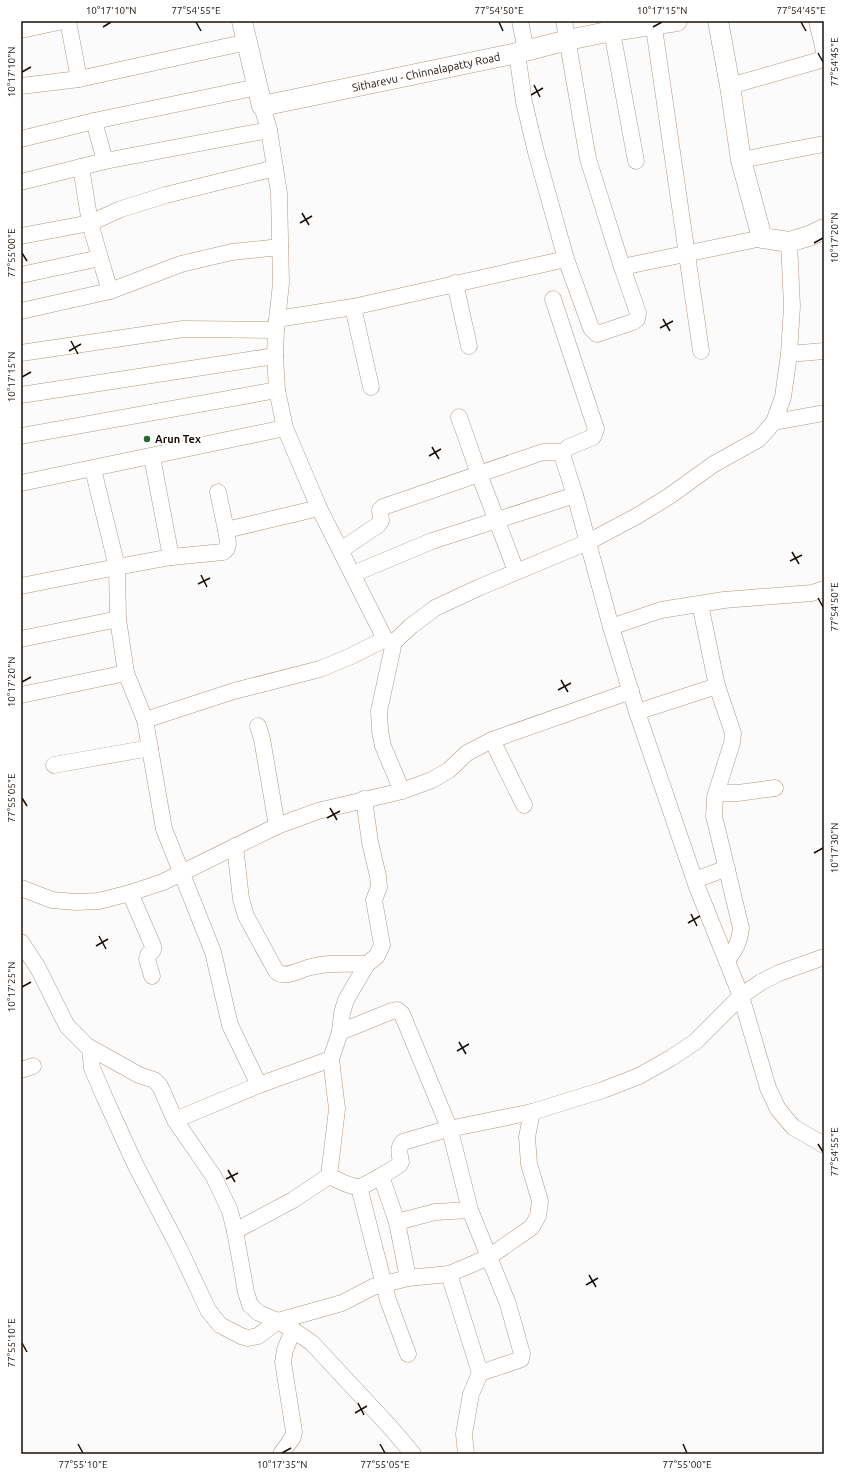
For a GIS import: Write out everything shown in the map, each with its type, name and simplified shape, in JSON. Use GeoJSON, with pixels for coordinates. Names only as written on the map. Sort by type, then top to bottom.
{"type":"FeatureCollection","features":[{"type":"Feature","properties":{"kind":"main road"},"geometry":{"type":"LineString","coordinates":[[242,21],[262,106]]}},
{"type":"Feature","properties":{"kind":"main road","name":"Sitharevu - Chinnalapatty Road"},"geometry":{"type":"LineString","coordinates":[[262,106],[522,51],[568,40],[611,26],[677,21]]}},
{"type":"Feature","properties":{"kind":"main road"},"geometry":{"type":"LineString","coordinates":[[718,21],[730,86],[741,160],[762,238],[789,242],[809,236],[824,229]]}},
{"type":"Feature","properties":{"kind":"street"},"geometry":{"type":"LineString","coordinates":[[21,30],[63,21]]}},
{"type":"Feature","properties":{"kind":"street"},"geometry":{"type":"LineString","coordinates":[[68,21],[79,79]]}},
{"type":"Feature","properties":{"kind":"street"},"geometry":{"type":"LineString","coordinates":[[520,21],[524,102],[536,152],[566,259],[591,328],[597,334],[633,322],[637,319],[638,313],[588,159],[564,21]]}},
{"type":"Feature","properties":{"kind":"street"},"geometry":{"type":"LineString","coordinates":[[817,21],[824,51]]}},
{"type":"Feature","properties":{"kind":"street"},"geometry":{"type":"LineString","coordinates":[[653,23],[701,351]]}},
{"type":"Feature","properties":{"kind":"street"},"geometry":{"type":"LineString","coordinates":[[611,26],[636,162]]}},
{"type":"Feature","properties":{"kind":"street"},"geometry":{"type":"LineString","coordinates":[[21,86],[79,79],[247,42]]}},
{"type":"Feature","properties":{"kind":"street"},"geometry":{"type":"LineString","coordinates":[[730,86],[824,59]]}},
{"type":"Feature","properties":{"kind":"street"},"geometry":{"type":"LineString","coordinates":[[21,139],[94,121],[257,87]]}},
{"type":"Feature","properties":{"kind":"street"},"geometry":{"type":"LineString","coordinates":[[262,106],[268,130],[279,193],[281,283],[276,324],[275,356],[277,390],[285,428],[319,508],[389,640],[380,711],[380,730],[383,746],[402,791]]}},
{"type":"Feature","properties":{"kind":"street"},"geometry":{"type":"LineString","coordinates":[[94,121],[105,161]]}},
{"type":"Feature","properties":{"kind":"street"},"geometry":{"type":"LineString","coordinates":[[21,182],[105,161],[268,130]]}},
{"type":"Feature","properties":{"kind":"street"},"geometry":{"type":"LineString","coordinates":[[741,160],[824,144]]}},
{"type":"Feature","properties":{"kind":"street"},"geometry":{"type":"LineString","coordinates":[[81,167],[90,223],[110,290]]}},
{"type":"Feature","properties":{"kind":"street"},"geometry":{"type":"LineString","coordinates":[[21,236],[90,223],[121,209],[166,195],[275,168]]}},
{"type":"Feature","properties":{"kind":"street"},"geometry":{"type":"LineString","coordinates":[[622,267],[762,238]]}},
{"type":"Feature","properties":{"kind":"street"},"geometry":{"type":"LineString","coordinates":[[145,720],[234,691],[320,668],[389,640],[435,608],[516,571],[588,542],[637,516],[668,497],[714,464],[759,439],[774,422],[783,397],[789,354],[792,306],[789,242]]}},
{"type":"Feature","properties":{"kind":"street"},"geometry":{"type":"LineString","coordinates":[[21,310],[110,290],[181,264],[232,252],[280,247]]}},
{"type":"Feature","properties":{"kind":"street"},"geometry":{"type":"LineString","coordinates":[[21,275],[100,258]]}},
{"type":"Feature","properties":{"kind":"street"},"geometry":{"type":"LineString","coordinates":[[21,353],[183,329],[276,324],[566,259]]}},
{"type":"Feature","properties":{"kind":"street"},"geometry":{"type":"LineString","coordinates":[[456,283],[469,346]]}},
{"type":"Feature","properties":{"kind":"street"},"geometry":{"type":"LineString","coordinates":[[341,550],[378,525],[381,521],[380,510],[383,508],[543,452],[563,452],[569,447],[593,437],[596,430],[553,299]]}},
{"type":"Feature","properties":{"kind":"street"},"geometry":{"type":"LineString","coordinates":[[353,307],[371,387]]}},
{"type":"Feature","properties":{"kind":"street"},"geometry":{"type":"LineString","coordinates":[[789,354],[824,351]]}},
{"type":"Feature","properties":{"kind":"street"},"geometry":{"type":"LineString","coordinates":[[21,395],[275,356]]}},
{"type":"Feature","properties":{"kind":"street"},"geometry":{"type":"LineString","coordinates":[[21,436],[277,390]]}},
{"type":"Feature","properties":{"kind":"street"},"geometry":{"type":"LineString","coordinates":[[774,422],[824,413]]}},
{"type":"Feature","properties":{"kind":"street"},"geometry":{"type":"LineString","coordinates":[[459,417],[516,571]]}},
{"type":"Feature","properties":{"kind":"street"},"geometry":{"type":"LineString","coordinates":[[21,483],[285,428]]}},
{"type":"Feature","properties":{"kind":"street"},"geometry":{"type":"LineString","coordinates":[[563,452],[563,458],[575,495],[611,627],[637,712],[695,880],[742,996],[768,1088],[778,1109],[793,1127],[824,1145]]}},
{"type":"Feature","properties":{"kind":"street"},"geometry":{"type":"LineString","coordinates":[[152,456],[171,557]]}},
{"type":"Feature","properties":{"kind":"street"},"geometry":{"type":"LineString","coordinates":[[93,469],[116,567],[118,619],[126,673],[145,720],[164,829],[213,952],[230,1025],[259,1085]]}},
{"type":"Feature","properties":{"kind":"street"},"geometry":{"type":"LineString","coordinates":[[21,586],[171,557],[223,552],[228,546],[218,492]]}},
{"type":"Feature","properties":{"kind":"street"},"geometry":{"type":"LineString","coordinates":[[353,574],[432,541],[575,495]]}},
{"type":"Feature","properties":{"kind":"street"},"geometry":{"type":"LineString","coordinates":[[226,530],[319,508]]}},
{"type":"Feature","properties":{"kind":"street"},"geometry":{"type":"LineString","coordinates":[[611,627],[661,610],[760,596],[812,593],[824,589]]}},
{"type":"Feature","properties":{"kind":"street"},"geometry":{"type":"LineString","coordinates":[[700,604],[717,686],[733,733],[732,743],[717,793],[714,816],[741,928],[740,940],[735,951],[727,960]]}},
{"type":"Feature","properties":{"kind":"street"},"geometry":{"type":"LineString","coordinates":[[21,639],[118,619]]}},
{"type":"Feature","properties":{"kind":"street"},"geometry":{"type":"LineString","coordinates":[[21,695],[126,673]]}},
{"type":"Feature","properties":{"kind":"street"},"geometry":{"type":"LineString","coordinates":[[637,712],[717,686]]}},
{"type":"Feature","properties":{"kind":"street"},"geometry":{"type":"LineString","coordinates":[[21,888],[52,900],[76,902],[99,901],[130,893],[163,882],[277,826],[318,811],[402,791],[432,780],[449,770],[467,753],[492,740],[631,691]]}},
{"type":"Feature","properties":{"kind":"street"},"geometry":{"type":"LineString","coordinates":[[258,726],[262,739],[277,826]]}},
{"type":"Feature","properties":{"kind":"street"},"geometry":{"type":"LineString","coordinates":[[492,740],[524,805]]}},
{"type":"Feature","properties":{"kind":"street"},"geometry":{"type":"LineString","coordinates":[[54,765],[150,748]]}},
{"type":"Feature","properties":{"kind":"street"},"geometry":{"type":"LineString","coordinates":[[717,793],[738,793],[775,788]]}},
{"type":"Feature","properties":{"kind":"street"},"geometry":{"type":"LineString","coordinates":[[235,1231],[293,1200],[329,1176],[337,1109],[331,1058],[340,1032],[342,1013],[346,1000],[367,964],[377,956],[382,945],[374,900],[379,887],[378,876],[370,842],[364,799]]}},
{"type":"Feature","properties":{"kind":"street"},"geometry":{"type":"LineString","coordinates":[[235,846],[241,898],[246,916],[279,974],[284,976],[311,967],[329,964],[367,964]]}},
{"type":"Feature","properties":{"kind":"street"},"geometry":{"type":"LineString","coordinates":[[695,880],[727,868]]}},
{"type":"Feature","properties":{"kind":"street"},"geometry":{"type":"LineString","coordinates":[[130,893],[153,946],[153,950],[148,955],[147,959],[152,976]]}},
{"type":"Feature","properties":{"kind":"street"},"geometry":{"type":"LineString","coordinates":[[21,942],[27,963],[67,1026],[90,1048],[139,1075],[154,1080],[160,1086],[175,1120],[214,1177],[230,1211],[246,1292],[250,1305],[259,1313],[294,1330],[312,1343],[392,1428],[413,1454]]}},
{"type":"Feature","properties":{"kind":"street"},"geometry":{"type":"LineString","coordinates":[[329,1176],[346,1184],[360,1187],[400,1164],[399,1151],[400,1145],[403,1142],[532,1112],[603,1090],[639,1076],[671,1058],[695,1042],[742,996],[761,982],[779,973],[824,957]]}},
{"type":"Feature","properties":{"kind":"street"},"geometry":{"type":"LineString","coordinates":[[340,1032],[398,1010],[402,1014],[450,1130],[470,1210],[508,1304],[522,1354],[521,1359],[480,1373]]}},
{"type":"Feature","properties":{"kind":"street"},"geometry":{"type":"LineString","coordinates":[[90,1048],[92,1068],[104,1096],[135,1164],[176,1242],[208,1310],[220,1325],[248,1338],[258,1336],[278,1321],[342,1303],[384,1283],[408,1278],[449,1274],[489,1257],[532,1227],[538,1216],[540,1201],[529,1164],[528,1137],[532,1112]]}},
{"type":"Feature","properties":{"kind":"street"},"geometry":{"type":"LineString","coordinates":[[175,1120],[259,1085],[331,1058]]}},
{"type":"Feature","properties":{"kind":"street"},"geometry":{"type":"LineString","coordinates":[[381,1176],[397,1222],[408,1278]]}},
{"type":"Feature","properties":{"kind":"street"},"geometry":{"type":"LineString","coordinates":[[360,1187],[388,1300],[408,1354]]}},
{"type":"Feature","properties":{"kind":"street"},"geometry":{"type":"LineString","coordinates":[[397,1222],[435,1212],[470,1210]]}},
{"type":"Feature","properties":{"kind":"street"},"geometry":{"type":"LineString","coordinates":[[449,1274],[480,1373],[471,1394],[464,1434],[466,1454]]}},
{"type":"Feature","properties":{"kind":"street"},"geometry":{"type":"LineString","coordinates":[[281,1454],[293,1437],[294,1432],[283,1362],[285,1350],[294,1330]]}},
{"type":"Feature","properties":{"kind":"place","name":"Arun Tex"},"geometry":{"type":"Point","coordinates":[147,439]}}]}
